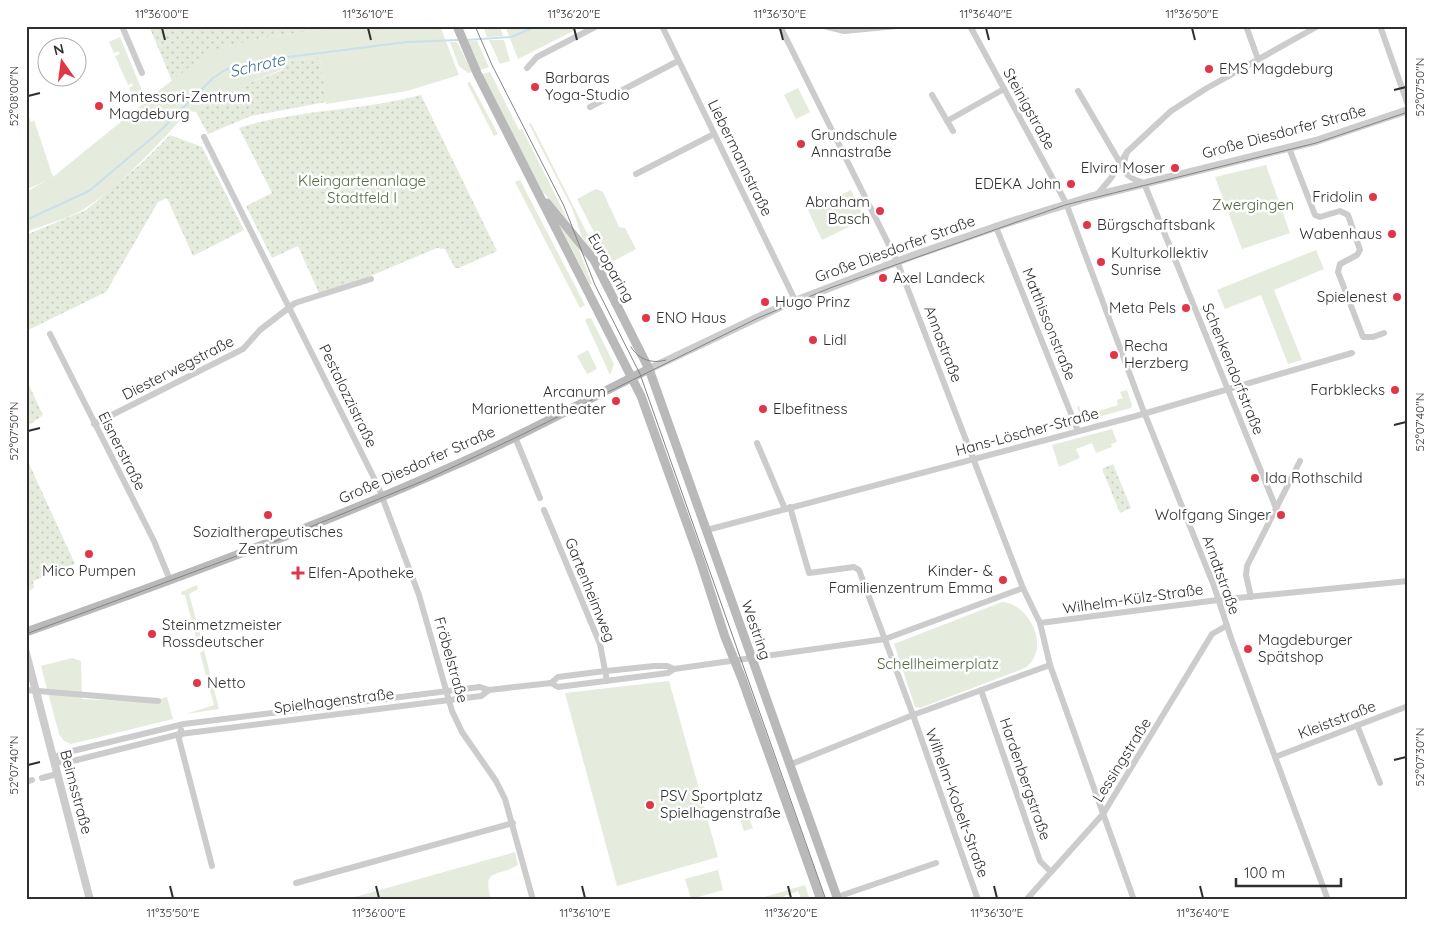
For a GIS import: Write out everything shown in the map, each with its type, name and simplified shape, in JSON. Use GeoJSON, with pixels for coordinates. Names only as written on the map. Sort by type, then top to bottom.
{"type":"FeatureCollection","features":[{"type":"Feature","properties":{"kind":"main road","name":"Europaring"},"geometry":{"type":"LineString","coordinates":[[458,29],[464,46],[632,378]]}},
{"type":"Feature","properties":{"kind":"main road","name":"Europaring"},"geometry":{"type":"LineString","coordinates":[[536,189],[591,255],[649,369]]}},
{"type":"Feature","properties":{"kind":"main road","name":"Große Diesdorfer Straße"},"geometry":{"type":"LineString","coordinates":[[26,632],[170,580],[382,497],[515,437],[649,369]]}},
{"type":"Feature","properties":{"kind":"main road","name":"Westring"},"geometry":{"type":"LineString","coordinates":[[649,369],[837,898]]}},
{"type":"Feature","properties":{"kind":"main road","name":"Westring"},"geometry":{"type":"LineString","coordinates":[[632,378],[664,456],[734,660],[820,900]]}},
{"type":"Feature","properties":{"kind":"street"},"geometry":{"type":"LineString","coordinates":[[122,26],[142,73]]}},
{"type":"Feature","properties":{"kind":"street"},"geometry":{"type":"LineString","coordinates":[[527,68],[537,57],[597,26]]}},
{"type":"Feature","properties":{"kind":"street","name":"Liebermannstraße"},"geometry":{"type":"LineString","coordinates":[[662,26],[795,300]]}},
{"type":"Feature","properties":{"kind":"street","name":"Annastraße"},"geometry":{"type":"LineString","coordinates":[[780,26],[897,261],[1023,588],[1040,623],[1050,665],[1134,900]]}},
{"type":"Feature","properties":{"kind":"street"},"geometry":{"type":"LineString","coordinates":[[824,26],[844,31],[898,26]]}},
{"type":"Feature","properties":{"kind":"street","name":"Steinigstraße"},"geometry":{"type":"LineString","coordinates":[[970,26],[1066,204]]}},
{"type":"Feature","properties":{"kind":"street"},"geometry":{"type":"LineString","coordinates":[[1246,26],[1258,59]]}},
{"type":"Feature","properties":{"kind":"street"},"geometry":{"type":"LineString","coordinates":[[1096,196],[1111,178],[1119,161],[1127,152],[1177,107],[1318,26]]}},
{"type":"Feature","properties":{"kind":"street"},"geometry":{"type":"LineString","coordinates":[[1380,26],[1408,105]]}},
{"type":"Feature","properties":{"kind":"street"},"geometry":{"type":"LineString","coordinates":[[590,106],[678,60]]}},
{"type":"Feature","properties":{"kind":"street"},"geometry":{"type":"LineString","coordinates":[[947,120],[1004,89]]}},
{"type":"Feature","properties":{"kind":"street"},"geometry":{"type":"LineString","coordinates":[[1078,91],[1119,161]]}},
{"type":"Feature","properties":{"kind":"street"},"geometry":{"type":"LineString","coordinates":[[932,95],[953,131]]}},
{"type":"Feature","properties":{"kind":"street","name":"Große Diesdorfer Straße"},"geometry":{"type":"LineString","coordinates":[[649,369],[795,300],[897,261],[996,227],[1066,204],[1289,148],[1408,110]]}},
{"type":"Feature","properties":{"kind":"street"},"geometry":{"type":"LineString","coordinates":[[636,174],[714,134]]}},
{"type":"Feature","properties":{"kind":"street","name":"Pestalozzistraße"},"geometry":{"type":"LineString","coordinates":[[204,137],[290,307],[382,497]]}},
{"type":"Feature","properties":{"kind":"street"},"geometry":{"type":"LineString","coordinates":[[1289,148],[1315,215],[1320,217],[1340,211],[1348,215],[1360,250],[1357,255],[1340,264],[1338,272],[1363,337],[1372,337],[1384,333]]}},
{"type":"Feature","properties":{"kind":"street"},"geometry":{"type":"LineString","coordinates":[[1127,152],[1124,161],[1126,174],[1130,179],[1144,183]]}},
{"type":"Feature","properties":{"kind":"street","name":"Schenkendorfstraße"},"geometry":{"type":"LineString","coordinates":[[1144,183],[1276,508]]}},
{"type":"Feature","properties":{"kind":"street","name":"Arndtstraße"},"geometry":{"type":"LineString","coordinates":[[1066,204],[1144,414],[1218,600],[1328,900]]}},
{"type":"Feature","properties":{"kind":"street","name":"Matthissonstraße"},"geometry":{"type":"LineString","coordinates":[[996,227],[1078,432]]}},
{"type":"Feature","properties":{"kind":"street"},"geometry":{"type":"LineString","coordinates":[[290,307],[297,302],[371,279]]}},
{"type":"Feature","properties":{"kind":"street","name":"Diesterwegstraße"},"geometry":{"type":"LineString","coordinates":[[94,424],[243,349],[260,330],[290,307]]}},
{"type":"Feature","properties":{"kind":"street","name":"Eisnerstraße"},"geometry":{"type":"LineString","coordinates":[[50,334],[154,541],[170,580]]}},
{"type":"Feature","properties":{"kind":"street","name":"Hans-Löscher-Straße"},"geometry":{"type":"LineString","coordinates":[[706,530],[1144,414],[1352,353]]}},
{"type":"Feature","properties":{"kind":"street"},"geometry":{"type":"LineString","coordinates":[[515,437],[540,498]]}},
{"type":"Feature","properties":{"kind":"street"},"geometry":{"type":"LineString","coordinates":[[757,443],[788,508],[808,572],[859,569],[913,715]]}},
{"type":"Feature","properties":{"kind":"street"},"geometry":{"type":"LineString","coordinates":[[1250,597],[1247,568],[1300,461]]}},
{"type":"Feature","properties":{"kind":"street","name":"Fröbelstraße"},"geometry":{"type":"LineString","coordinates":[[382,497],[419,595],[449,700],[462,732],[499,786],[512,823],[533,900]]}},
{"type":"Feature","properties":{"kind":"street","name":"Gartenheimweg"},"geometry":{"type":"LineString","coordinates":[[544,510],[600,644],[607,681]]}},
{"type":"Feature","properties":{"kind":"street","name":"Wilhelm-Külz-Straße"},"geometry":{"type":"LineString","coordinates":[[1040,623],[1218,600],[1408,581]]}},
{"type":"Feature","properties":{"kind":"street"},"geometry":{"type":"LineString","coordinates":[[885,639],[1023,588]]}},
{"type":"Feature","properties":{"kind":"street","name":"Lessingstraße"},"geometry":{"type":"LineString","coordinates":[[1026,900],[1103,814],[1212,634],[1226,626]]}},
{"type":"Feature","properties":{"kind":"street","name":"Spielhagenstraße"},"geometry":{"type":"LineString","coordinates":[[551,683],[558,687],[668,673],[674,669],[885,639]]}},
{"type":"Feature","properties":{"kind":"street","name":"Beimsstraße"},"geometry":{"type":"LineString","coordinates":[[26,653],[90,899]]}},
{"type":"Feature","properties":{"kind":"street"},"geometry":{"type":"LineString","coordinates":[[789,765],[913,715],[1050,665]]}},
{"type":"Feature","properties":{"kind":"street","name":"Spielhagenstraße"},"geometry":{"type":"LineString","coordinates":[[54,761],[60,754],[184,724],[480,687],[489,690],[551,683],[558,677],[606,671],[654,666],[667,666],[674,669]]}},
{"type":"Feature","properties":{"kind":"street"},"geometry":{"type":"LineString","coordinates":[[26,690],[158,701]]}},
{"type":"Feature","properties":{"kind":"street","name":"Spielhagenstraße"},"geometry":{"type":"LineString","coordinates":[[54,761],[65,763],[180,734],[481,696],[489,690]]}},
{"type":"Feature","properties":{"kind":"street","name":"Hardenbergstraße"},"geometry":{"type":"LineString","coordinates":[[981,690],[1040,861],[1051,872]]}},
{"type":"Feature","properties":{"kind":"street","name":"Kleiststraße"},"geometry":{"type":"LineString","coordinates":[[1276,757],[1408,706]]}},
{"type":"Feature","properties":{"kind":"street","name":"Wilhelm-Kobelt-Straße"},"geometry":{"type":"LineString","coordinates":[[913,715],[978,900]]}},
{"type":"Feature","properties":{"kind":"street"},"geometry":{"type":"LineString","coordinates":[[184,724],[179,740],[212,866]]}},
{"type":"Feature","properties":{"kind":"street"},"geometry":{"type":"LineString","coordinates":[[1357,725],[1380,783]]}},
{"type":"Feature","properties":{"kind":"street"},"geometry":{"type":"LineString","coordinates":[[42,778],[57,774]]}},
{"type":"Feature","properties":{"kind":"street"},"geometry":{"type":"LineString","coordinates":[[296,883],[512,823]]}},
{"type":"Feature","properties":{"kind":"street"},"geometry":{"type":"LineString","coordinates":[[837,898],[936,863]]}},
{"type":"Feature","properties":{"kind":"green space"},"geometry":{"type":"Polygon","coordinates":[[[149,26],[346,26],[256,39],[209,51],[172,81],[149,26]]]}},
{"type":"Feature","properties":{"kind":"green space"},"geometry":{"type":"Polygon","coordinates":[[[346,26],[440,26],[459,75],[407,91],[326,104],[320,58],[282,61],[283,69],[242,86],[196,112],[189,111],[128,174],[87,207],[65,218],[26,232],[26,192],[47,180],[26,190],[26,111],[31,122],[34,120],[53,177],[208,51],[256,39],[346,26]]]}},
{"type":"Feature","properties":{"kind":"green space"},"geometry":{"type":"Polygon","coordinates":[[[483,26],[500,26],[503,36],[487,37],[483,26]]]}},
{"type":"Feature","properties":{"kind":"green space"},"geometry":{"type":"Polygon","coordinates":[[[505,26],[583,26],[518,59],[505,26]]]}},
{"type":"Feature","properties":{"kind":"green space"},"geometry":{"type":"Polygon","coordinates":[[[120,37],[144,95],[134,100],[129,88],[133,86],[132,83],[128,85],[115,56],[120,54],[118,51],[114,53],[109,42],[120,37]]]}},
{"type":"Feature","properties":{"kind":"green space"},"geometry":{"type":"Polygon","coordinates":[[[489,40],[504,40],[510,61],[500,64],[489,40]]]}},
{"type":"Feature","properties":{"kind":"green space"},"geometry":{"type":"Polygon","coordinates":[[[468,41],[477,41],[489,67],[480,70],[468,41]]]}},
{"type":"Feature","properties":{"kind":"green space"},"geometry":{"type":"Polygon","coordinates":[[[450,42],[457,42],[472,72],[468,73],[459,66],[450,42]]]}},
{"type":"Feature","properties":{"kind":"green space"},"geometry":{"type":"Polygon","coordinates":[[[320,58],[326,102],[251,116],[208,134],[196,112],[242,86],[283,70],[282,61],[320,58]]]}},
{"type":"Feature","properties":{"kind":"green space"},"geometry":{"type":"Polygon","coordinates":[[[490,72],[519,130],[522,129],[568,220],[542,191],[482,74],[490,72]]]}},
{"type":"Feature","properties":{"kind":"green space"},"geometry":{"type":"Polygon","coordinates":[[[470,82],[498,134],[494,136],[467,83],[470,82]]]}},
{"type":"Feature","properties":{"kind":"green space"},"geometry":{"type":"Polygon","coordinates":[[[798,88],[810,112],[796,119],[784,95],[798,88]]]}},
{"type":"Feature","properties":{"kind":"green space","name":"Kleingartenanlage Stadtfeld I"},"geometry":{"type":"Polygon","coordinates":[[[421,95],[497,251],[459,268],[455,268],[445,249],[437,248],[368,277],[319,293],[298,246],[272,258],[246,206],[272,193],[239,128],[284,117],[376,104],[421,95]]]}},
{"type":"Feature","properties":{"kind":"green space"},"geometry":{"type":"Polygon","coordinates":[[[531,123],[622,302],[594,253],[582,237],[572,208],[529,124],[531,123]]]}},
{"type":"Feature","properties":{"kind":"green space"},"geometry":{"type":"Polygon","coordinates":[[[170,135],[202,147],[244,230],[193,256],[167,198],[158,202],[106,292],[26,331],[26,235],[86,210],[143,162],[170,135]]]}},
{"type":"Feature","properties":{"kind":"green space","name":"Zwergingen"},"geometry":{"type":"Polygon","coordinates":[[[1266,165],[1290,233],[1242,249],[1215,177],[1266,165]]]}},
{"type":"Feature","properties":{"kind":"green space"},"geometry":{"type":"Polygon","coordinates":[[[520,180],[585,305],[580,308],[515,182],[520,180]]]}},
{"type":"Feature","properties":{"kind":"green space"},"geometry":{"type":"Polygon","coordinates":[[[596,189],[603,192],[619,227],[625,228],[636,249],[610,263],[577,199],[596,189]]]}},
{"type":"Feature","properties":{"kind":"green space"},"geometry":{"type":"Polygon","coordinates":[[[851,190],[865,219],[822,240],[808,210],[851,190]]]}},
{"type":"Feature","properties":{"kind":"green space"},"geometry":{"type":"Polygon","coordinates":[[[558,222],[575,239],[592,284],[590,285],[558,222]]]}},
{"type":"Feature","properties":{"kind":"green space"},"geometry":{"type":"Polygon","coordinates":[[[1316,250],[1324,269],[1274,290],[1302,360],[1288,364],[1261,295],[1225,309],[1217,290],[1316,250]]]}},
{"type":"Feature","properties":{"kind":"green space"},"geometry":{"type":"Polygon","coordinates":[[[591,318],[614,364],[610,375],[585,320],[591,318]]]}},
{"type":"Feature","properties":{"kind":"green space"},"geometry":{"type":"Polygon","coordinates":[[[588,350],[597,369],[587,374],[577,356],[588,350]]]}},
{"type":"Feature","properties":{"kind":"green space"},"geometry":{"type":"Polygon","coordinates":[[[26,379],[43,415],[26,427],[26,379]]]}},
{"type":"Feature","properties":{"kind":"green space"},"geometry":{"type":"Polygon","coordinates":[[[1127,390],[1132,405],[1131,408],[1083,421],[1077,407],[1079,406],[1083,416],[1118,405],[1117,400],[1123,398],[1120,392],[1127,390]]]}},
{"type":"Feature","properties":{"kind":"green space"},"geometry":{"type":"Polygon","coordinates":[[[1112,429],[1117,442],[1111,444],[1112,447],[1096,453],[1092,443],[1076,449],[1080,458],[1059,467],[1052,445],[1112,429]]]}},
{"type":"Feature","properties":{"kind":"green space"},"geometry":{"type":"Polygon","coordinates":[[[26,457],[75,564],[33,581],[34,588],[26,592],[26,457]]]}},
{"type":"Feature","properties":{"kind":"green space"},"geometry":{"type":"Polygon","coordinates":[[[1113,464],[1131,508],[1120,513],[1102,469],[1113,464]]]}},
{"type":"Feature","properties":{"kind":"green space"},"geometry":{"type":"Polygon","coordinates":[[[197,585],[198,589],[189,594],[204,648],[199,649],[185,595],[182,595],[181,592],[197,585]]]}},
{"type":"Feature","properties":{"kind":"green space","name":"Schellheimerplatz"},"geometry":{"type":"Polygon","coordinates":[[[1002,602],[1012,605],[1029,619],[1037,640],[1033,660],[1025,668],[920,708],[915,707],[894,644],[1002,602]]]}},
{"type":"Feature","properties":{"kind":"green space"},"geometry":{"type":"Polygon","coordinates":[[[204,650],[219,709],[186,714],[214,705],[200,653],[204,650]]]}},
{"type":"Feature","properties":{"kind":"green space"},"geometry":{"type":"Polygon","coordinates":[[[72,658],[81,661],[82,699],[150,702],[167,697],[173,719],[71,744],[64,741],[59,734],[41,666],[72,658]]]}},
{"type":"Feature","properties":{"kind":"green space","name":"PSV Sportplatz Spielhagenstraße"},"geometry":{"type":"Polygon","coordinates":[[[669,681],[718,857],[617,886],[565,693],[669,681]]]}},
{"type":"Feature","properties":{"kind":"green space"},"geometry":{"type":"Polygon","coordinates":[[[746,811],[753,828],[744,831],[738,814],[746,811]]]}},
{"type":"Feature","properties":{"kind":"green space"},"geometry":{"type":"Polygon","coordinates":[[[515,852],[518,865],[493,875],[488,882],[491,900],[344,900],[515,852]]]}},
{"type":"Feature","properties":{"kind":"green space"},"geometry":{"type":"Polygon","coordinates":[[[718,870],[723,890],[691,899],[685,879],[718,870]]]}},
{"type":"Feature","properties":{"kind":"green space"},"geometry":{"type":"Polygon","coordinates":[[[805,885],[810,900],[802,900],[798,891],[777,899],[754,900],[805,885]]]}},
{"type":"Feature","properties":{"kind":"waterway","name":"Schrote"},"geometry":{"type":"LineString","coordinates":[[466,40],[511,37],[537,26]]}},
{"type":"Feature","properties":{"kind":"waterway","name":"Schrote"},"geometry":{"type":"LineString","coordinates":[[26,220],[89,191],[159,132],[213,78],[227,69],[265,60],[407,42],[458,40]]}},
{"type":"Feature","properties":{"kind":"tram line"},"geometry":{"type":"LineString","coordinates":[[475,26],[492,65],[564,206],[595,285],[640,374],[826,900]]}},
{"type":"Feature","properties":{"kind":"tram line"},"geometry":{"type":"LineString","coordinates":[[26,634],[261,547],[423,481],[515,438],[758,318],[830,288],[1065,205],[1316,143],[1408,112]]}},
{"type":"Feature","properties":{"kind":"tram line"},"geometry":{"type":"LineString","coordinates":[[631,347],[646,360],[666,360]]}},
{"type":"Feature","properties":{"kind":"place","name":"EMS Magdeburg"},"geometry":{"type":"Point","coordinates":[1209,69]}},
{"type":"Feature","properties":{"kind":"place","name":"Barbaras Yoga-Studio"},"geometry":{"type":"Point","coordinates":[535,87]}},
{"type":"Feature","properties":{"kind":"place","name":"Montessori-Zentrum Magdeburg"},"geometry":{"type":"Point","coordinates":[99,106]}},
{"type":"Feature","properties":{"kind":"place","name":"Grundschule Annastraße"},"geometry":{"type":"Point","coordinates":[801,144]}},
{"type":"Feature","properties":{"kind":"place","name":"Elvira Moser"},"geometry":{"type":"Point","coordinates":[1175,168]}},
{"type":"Feature","properties":{"kind":"place","name":"EDEKA John"},"geometry":{"type":"Point","coordinates":[1071,184]}},
{"type":"Feature","properties":{"kind":"place","name":"Fridolin"},"geometry":{"type":"Point","coordinates":[1373,197]}},
{"type":"Feature","properties":{"kind":"place","name":"Abraham Basch"},"geometry":{"type":"Point","coordinates":[880,211]}},
{"type":"Feature","properties":{"kind":"place","name":"Bürgschaftsbank"},"geometry":{"type":"Point","coordinates":[1087,225]}},
{"type":"Feature","properties":{"kind":"place","name":"Wabenhaus"},"geometry":{"type":"Point","coordinates":[1392,234]}},
{"type":"Feature","properties":{"kind":"place","name":"Kulturkollektiv Sunrise"},"geometry":{"type":"Point","coordinates":[1101,262]}},
{"type":"Feature","properties":{"kind":"place","name":"Axel Landeck"},"geometry":{"type":"Point","coordinates":[883,278]}},
{"type":"Feature","properties":{"kind":"place","name":"Spielenest"},"geometry":{"type":"Point","coordinates":[1397,297]}},
{"type":"Feature","properties":{"kind":"place","name":"Hugo Prinz"},"geometry":{"type":"Point","coordinates":[765,302]}},
{"type":"Feature","properties":{"kind":"place","name":"Meta Pels"},"geometry":{"type":"Point","coordinates":[1186,308]}},
{"type":"Feature","properties":{"kind":"place","name":"ENO Haus"},"geometry":{"type":"Point","coordinates":[646,318]}},
{"type":"Feature","properties":{"kind":"place","name":"Lidl"},"geometry":{"type":"Point","coordinates":[813,340]}},
{"type":"Feature","properties":{"kind":"place","name":"Recha Herzberg"},"geometry":{"type":"Point","coordinates":[1114,355]}},
{"type":"Feature","properties":{"kind":"place","name":"Farbklecks"},"geometry":{"type":"Point","coordinates":[1395,390]}},
{"type":"Feature","properties":{"kind":"place","name":"Arcanum Marionettentheater"},"geometry":{"type":"Point","coordinates":[616,401]}},
{"type":"Feature","properties":{"kind":"place","name":"Elbefitness"},"geometry":{"type":"Point","coordinates":[763,409]}},
{"type":"Feature","properties":{"kind":"place","name":"Ida Rothschild"},"geometry":{"type":"Point","coordinates":[1255,478]}},
{"type":"Feature","properties":{"kind":"place","name":"Sozialtherapeutisches Zentrum"},"geometry":{"type":"Point","coordinates":[268,515]}},
{"type":"Feature","properties":{"kind":"place","name":"Wolfgang Singer"},"geometry":{"type":"Point","coordinates":[1281,515]}},
{"type":"Feature","properties":{"kind":"place","name":"Mico Pumpen"},"geometry":{"type":"Point","coordinates":[89,554]}},
{"type":"Feature","properties":{"kind":"place","name":"Elfen-Apotheke"},"geometry":{"type":"Point","coordinates":[298,573]}},
{"type":"Feature","properties":{"kind":"place","name":"Kinder- & Familienzentrum Emma"},"geometry":{"type":"Point","coordinates":[1003,580]}},
{"type":"Feature","properties":{"kind":"place","name":"Steinmetzmeister Rossdeutscher"},"geometry":{"type":"Point","coordinates":[152,634]}},
{"type":"Feature","properties":{"kind":"place","name":"Magdeburger Spätshop"},"geometry":{"type":"Point","coordinates":[1248,649]}},
{"type":"Feature","properties":{"kind":"place","name":"Netto"},"geometry":{"type":"Point","coordinates":[197,683]}},
{"type":"Feature","properties":{"kind":"place","name":"PSV Sportplatz Spielhagenstraße"},"geometry":{"type":"Point","coordinates":[650,805]}}]}
